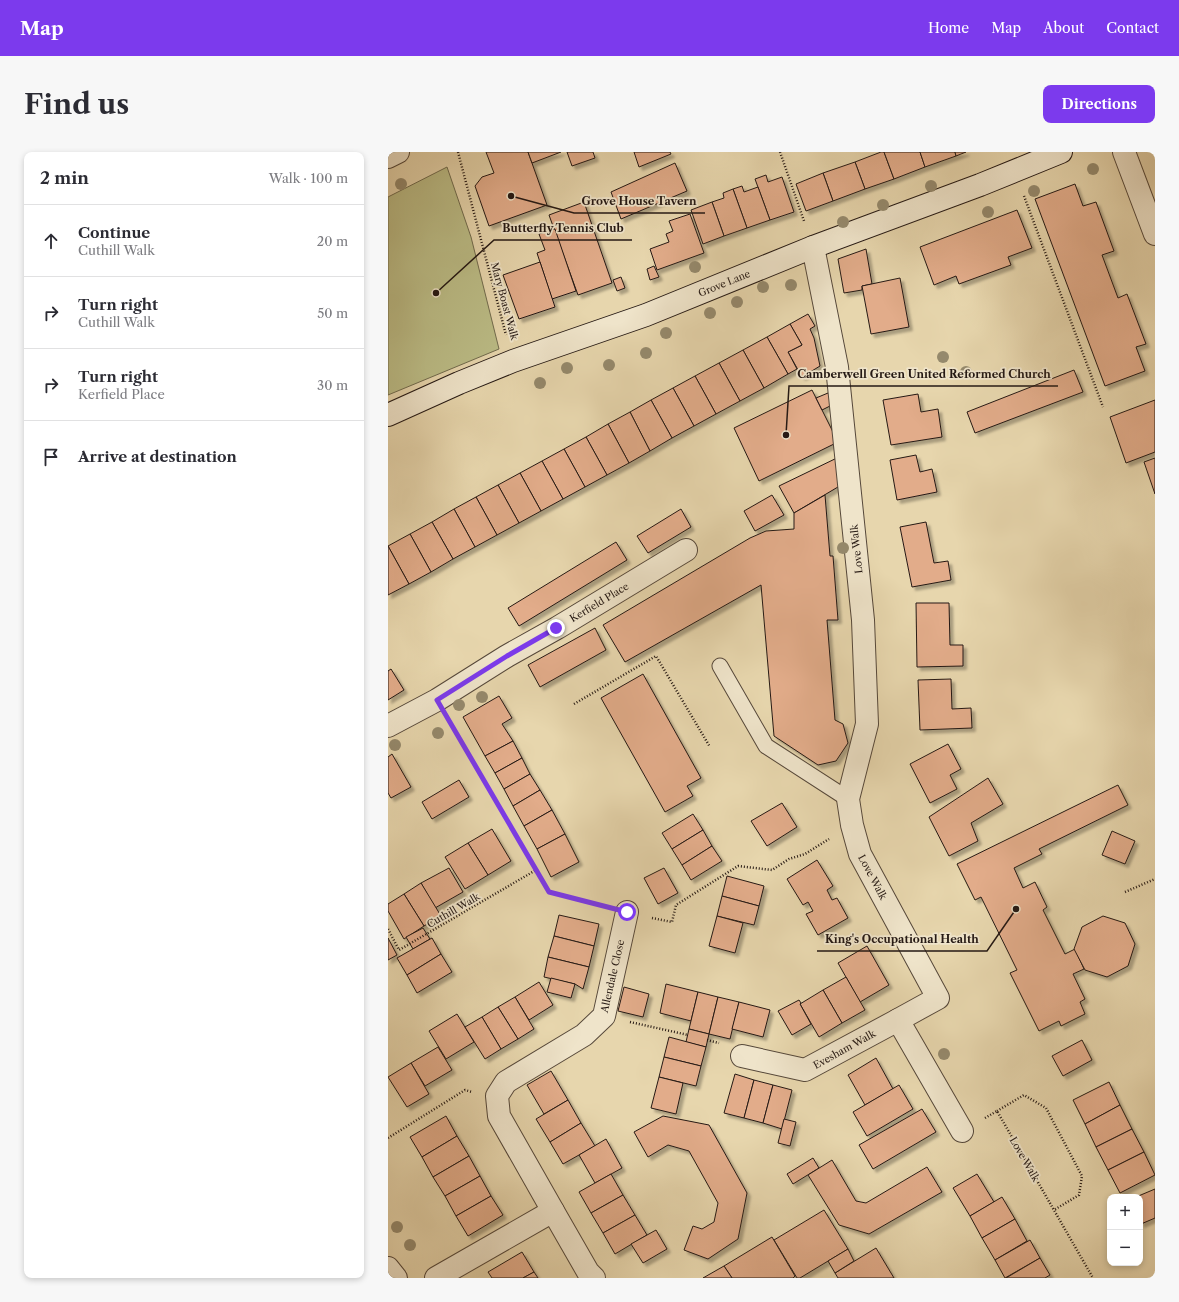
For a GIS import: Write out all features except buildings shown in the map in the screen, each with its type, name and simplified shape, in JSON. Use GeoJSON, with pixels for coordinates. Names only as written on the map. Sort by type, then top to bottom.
{"type":"FeatureCollection","features":[{"type":"Feature","properties":{"kind":"street"},"geometry":{"type":"LineString","coordinates":[[388,157],[398,152]]}},
{"type":"Feature","properties":{"kind":"street","name":"Grove Lane"},"geometry":{"type":"LineString","coordinates":[[388,415],[459,383],[513,361],[646,315],[813,247],[980,185],[1061,152]]}},
{"type":"Feature","properties":{"kind":"street"},"geometry":{"type":"LineString","coordinates":[[1124,152],[1155,234]]}},
{"type":"Feature","properties":{"kind":"street","name":"Love Walk"},"geometry":{"type":"LineString","coordinates":[[813,247],[837,367],[864,620],[867,724],[848,799],[852,825],[860,854],[938,998],[898,1020]]}},
{"type":"Feature","properties":{"kind":"street","name":"Kerfield Place"},"geometry":{"type":"LineString","coordinates":[[388,726],[437,700],[507,656],[686,550]]}},
{"type":"Feature","properties":{"kind":"street","name":"Allendale Close"},"geometry":{"type":"LineString","coordinates":[[594,1278],[588,1272],[499,1116],[497,1096],[506,1082],[584,1035],[604,1016],[627,912]]}},
{"type":"Feature","properties":{"kind":"street"},"geometry":{"type":"LineString","coordinates":[[898,1020],[962,1131]]}},
{"type":"Feature","properties":{"kind":"street","name":"Evesham Walk"},"geometry":{"type":"LineString","coordinates":[[742,1056],[805,1070],[898,1020]]}},
{"type":"Feature","properties":{"kind":"street"},"geometry":{"type":"LineString","coordinates":[[436,1278],[553,1211]]}},
{"type":"Feature","properties":{"kind":"street"},"geometry":{"type":"LineString","coordinates":[[388,1268],[396,1278]]}},
{"type":"Feature","properties":{"kind":"lane"},"geometry":{"type":"LineString","coordinates":[[720,666],[766,746],[848,799]]}},
{"type":"Feature","properties":{"kind":"path","name":"Mary Boast Walk"},"geometry":{"type":"LineString","coordinates":[[458,152],[513,361]]}},
{"type":"Feature","properties":{"kind":"path"},"geometry":{"type":"LineString","coordinates":[[780,152],[813,247]]}},
{"type":"Feature","properties":{"kind":"path"},"geometry":{"type":"LineString","coordinates":[[1015,171],[1103,408]]}},
{"type":"Feature","properties":{"kind":"path"},"geometry":{"type":"LineString","coordinates":[[574,704],[656,656],[710,747]]}},
{"type":"Feature","properties":{"kind":"path"},"geometry":{"type":"LineString","coordinates":[[437,700],[549,892],[672,922],[676,905],[738,866],[772,870],[789,859],[805,854],[852,825]]}},
{"type":"Feature","properties":{"kind":"path","name":"Cuthill Walk"},"geometry":{"type":"LineString","coordinates":[[388,929],[399,950],[536,870]]}},
{"type":"Feature","properties":{"kind":"path"},"geometry":{"type":"LineString","coordinates":[[1125,892],[1155,879]]}},
{"type":"Feature","properties":{"kind":"path"},"geometry":{"type":"LineString","coordinates":[[604,1016],[688,1035]]}},
{"type":"Feature","properties":{"kind":"path"},"geometry":{"type":"LineString","coordinates":[[388,1138],[465,1090]]}},
{"type":"Feature","properties":{"kind":"path"},"geometry":{"type":"LineString","coordinates":[[962,1131],[1024,1095],[1046,1108],[1082,1176],[1079,1195],[1054,1210]]}},
{"type":"Feature","properties":{"kind":"path","name":"Love Walk"},"geometry":{"type":"LineString","coordinates":[[998,1111],[1093,1278]]}},
{"type":"Feature","properties":{"kind":"green space"},"geometry":{"type":"Polygon","coordinates":[[[447,167],[471,237],[499,349],[388,395],[388,197],[447,167]]]}},
{"type":"Feature","properties":{"kind":"place","name":"Grove House Tavern"},"geometry":{"type":"Point","coordinates":[511,196]}},
{"type":"Feature","properties":{"kind":"place","name":"Butterfly Tennis Club"},"geometry":{"type":"Point","coordinates":[436,293]}},
{"type":"Feature","properties":{"kind":"place","name":"Camberwell Green United Reformed Church"},"geometry":{"type":"Point","coordinates":[786,435]}},
{"type":"Feature","properties":{"kind":"place","name":"King's Occupational Health"},"geometry":{"type":"Point","coordinates":[1016,909]}},
{"type":"Feature","properties":{"kind":"route"},"geometry":{"type":"LineString","coordinates":[[556,628],[507,656],[437,700],[549,892],[627,912]]}}]}
